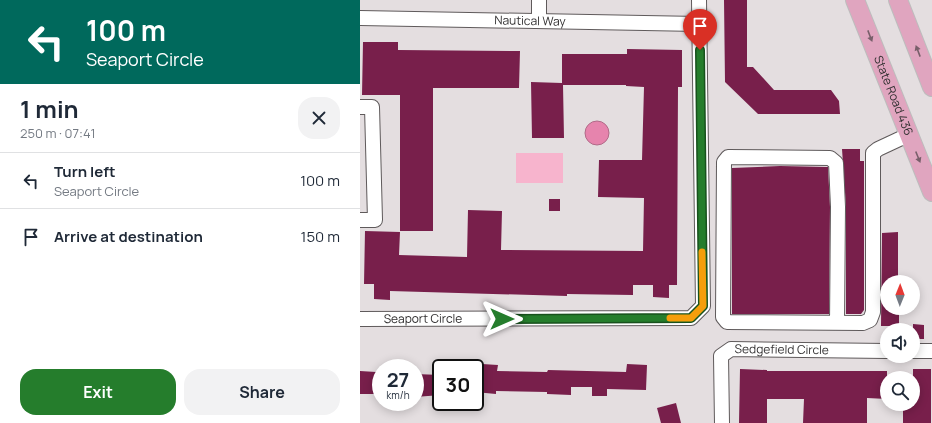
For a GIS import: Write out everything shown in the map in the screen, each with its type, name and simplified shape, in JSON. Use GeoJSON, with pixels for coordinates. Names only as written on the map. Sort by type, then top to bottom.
{"type":"FeatureCollection","features":[{"type":"Feature","properties":{"kind":"main road","name":"State Road 436"},"geometry":{"type":"LineString","coordinates":[[855,0],[932,192]]}},
{"type":"Feature","properties":{"kind":"main road"},"geometry":{"type":"LineString","coordinates":[[886,0],[908,25]]}},
{"type":"Feature","properties":{"kind":"main road"},"geometry":{"type":"LineString","coordinates":[[898,0],[932,87]]}},
{"type":"Feature","properties":{"kind":"street"},"geometry":{"type":"LineString","coordinates":[[539,0],[539,21]]}},
{"type":"Feature","properties":{"kind":"street","name":"Seaport Circle"},"geometry":{"type":"LineString","coordinates":[[360,319],[691,318],[703,306],[699,0]]}},
{"type":"Feature","properties":{"kind":"street","name":"Nautical Way"},"geometry":{"type":"LineString","coordinates":[[360,18],[699,24]]}},
{"type":"Feature","properties":{"kind":"street"},"geometry":{"type":"LineString","coordinates":[[360,107],[372,107],[375,220],[360,220]]}},
{"type":"Feature","properties":{"kind":"street"},"geometry":{"type":"LineString","coordinates":[[837,323],[836,163],[830,158],[728,157],[724,162],[723,317],[728,322],[863,324],[870,320],[873,312],[873,153],[878,149],[908,135]]}},
{"type":"Feature","properties":{"kind":"street","name":"Sedgefield Circle"},"geometry":{"type":"LineString","coordinates":[[722,423],[721,356],[731,349],[880,351]]}},
{"type":"Feature","properties":{"kind":"street"},"geometry":{"type":"LineString","coordinates":[[920,351],[932,351]]}},
{"type":"Feature","properties":{"kind":"shaded area"},"geometry":{"type":"Polygon","coordinates":[[[597,121],[605,125],[609,133],[605,141],[597,145],[589,141],[585,133],[589,125],[597,121]]]}},
{"type":"Feature","properties":{"kind":"shaded area"},"geometry":{"type":"Polygon","coordinates":[[[516,153],[563,153],[563,183],[516,183],[516,153]]]}},
{"type":"Feature","properties":{"kind":"building"},"geometry":{"type":"Polygon","coordinates":[[[724,0],[747,0],[747,67],[753,67],[774,90],[831,90],[839,101],[840,114],[758,114],[725,82],[724,0]]]}},
{"type":"Feature","properties":{"kind":"building"},"geometry":{"type":"Polygon","coordinates":[[[363,42],[398,42],[398,50],[520,51],[519,88],[433,88],[433,231],[400,231],[400,95],[362,95],[363,42]]]}},
{"type":"Feature","properties":{"kind":"building"},"geometry":{"type":"Polygon","coordinates":[[[627,49],[682,50],[682,87],[678,87],[677,285],[669,285],[669,298],[653,297],[653,285],[633,285],[633,295],[567,294],[567,296],[390,291],[390,300],[374,299],[374,284],[364,284],[365,231],[400,232],[399,255],[467,257],[468,210],[502,211],[501,250],[643,251],[644,198],[598,197],[599,160],[642,160],[644,87],[626,85],[563,85],[564,138],[532,138],[531,82],[562,83],[562,54],[627,54],[627,49]]]}},
{"type":"Feature","properties":{"kind":"building"},"geometry":{"type":"Polygon","coordinates":[[[842,149],[860,149],[860,161],[864,161],[864,310],[861,314],[846,314],[846,207],[842,149]]]}},
{"type":"Feature","properties":{"kind":"building"},"geometry":{"type":"Polygon","coordinates":[[[780,166],[828,167],[830,207],[829,314],[732,314],[732,168],[780,166]]]}},
{"type":"Feature","properties":{"kind":"building"},"geometry":{"type":"Polygon","coordinates":[[[549,199],[560,199],[560,211],[549,211],[549,199]]]}},
{"type":"Feature","properties":{"kind":"building"},"geometry":{"type":"Polygon","coordinates":[[[898,232],[898,275],[882,275],[882,233],[898,232]]]}},
{"type":"Feature","properties":{"kind":"building"},"geometry":{"type":"Polygon","coordinates":[[[881,315],[899,315],[899,323],[881,323],[881,315]]]}},
{"type":"Feature","properties":{"kind":"building"},"geometry":{"type":"Polygon","coordinates":[[[920,325],[924,325],[924,339],[920,339],[920,325]]]}},
{"type":"Feature","properties":{"kind":"building"},"geometry":{"type":"Polygon","coordinates":[[[484,364],[498,365],[497,371],[547,372],[548,370],[626,372],[627,364],[647,365],[646,390],[607,389],[607,396],[592,396],[592,387],[571,387],[571,395],[547,394],[547,392],[496,391],[496,394],[484,393],[484,364]]]}},
{"type":"Feature","properties":{"kind":"building"},"geometry":{"type":"Polygon","coordinates":[[[740,369],[767,371],[880,371],[880,399],[867,398],[867,423],[803,423],[804,399],[767,399],[767,423],[739,423],[740,369]]]}},
{"type":"Feature","properties":{"kind":"building"},"geometry":{"type":"Polygon","coordinates":[[[913,369],[931,369],[931,423],[903,423],[903,411],[920,411],[920,371],[913,371],[913,369]]]}},
{"type":"Feature","properties":{"kind":"building"},"geometry":{"type":"Polygon","coordinates":[[[360,371],[372,372],[372,394],[360,394],[360,371]]]}},
{"type":"Feature","properties":{"kind":"building"},"geometry":{"type":"Polygon","coordinates":[[[424,374],[432,375],[432,396],[424,396],[424,374]]]}},
{"type":"Feature","properties":{"kind":"building"},"geometry":{"type":"Polygon","coordinates":[[[676,403],[681,423],[661,423],[657,408],[676,403]]]}},
{"type":"Feature","properties":{"kind":"slow traffic"},"geometry":{"type":"LineString","coordinates":[[670,318],[691,318],[703,306],[702,252]]}},
{"type":"Feature","properties":{"kind":"route"},"geometry":{"type":"LineString","coordinates":[[502,319],[691,318],[703,306],[700,50]]}}]}
